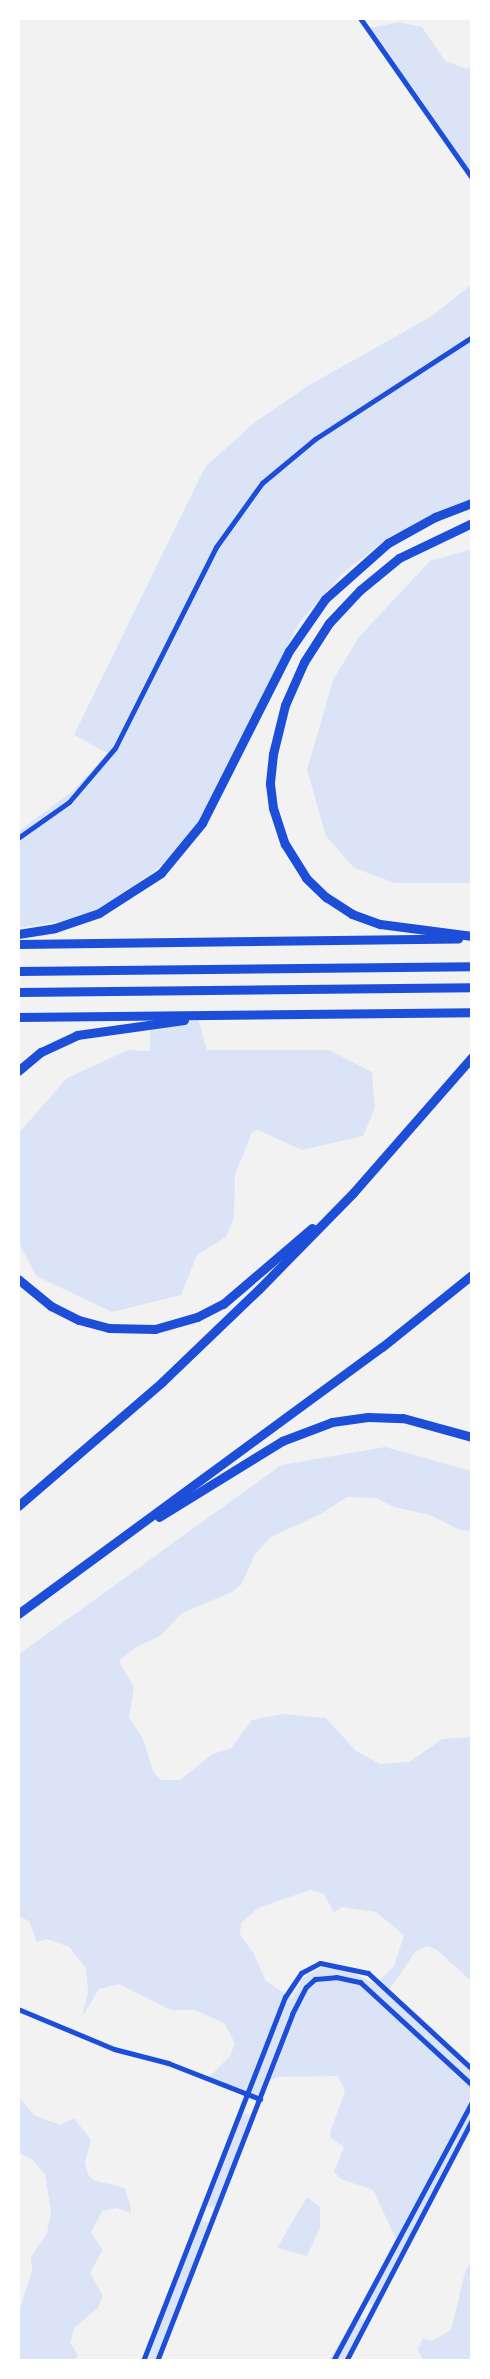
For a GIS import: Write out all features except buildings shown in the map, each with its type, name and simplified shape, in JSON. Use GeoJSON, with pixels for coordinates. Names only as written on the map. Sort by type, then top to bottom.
{"type":"FeatureCollection","features":[{"type":"Feature","properties":{"kind":"highway"},"geometry":{"type":"LineString","coordinates":[[18,934],[55,928],[99,913],[130,897],[166,868],[202,823],[285,658],[325,599],[388,543],[428,520],[472,503]]}},
{"type":"Feature","properties":{"kind":"highway"},"geometry":{"type":"LineString","coordinates":[[472,523],[399,558],[360,590],[330,623],[304,662],[285,705],[273,754],[270,784],[273,808],[285,844],[298,867],[326,897],[380,924],[472,937]]}},
{"type":"Feature","properties":{"kind":"highway"},"geometry":{"type":"LineString","coordinates":[[18,944],[472,937]]}},
{"type":"Feature","properties":{"kind":"highway"},"geometry":{"type":"LineString","coordinates":[[18,971],[472,966]]}},
{"type":"Feature","properties":{"kind":"highway"},"geometry":{"type":"LineString","coordinates":[[18,992],[472,987]]}},
{"type":"Feature","properties":{"kind":"highway"},"geometry":{"type":"LineString","coordinates":[[18,1017],[472,1012]]}},
{"type":"Feature","properties":{"kind":"highway"},"geometry":{"type":"LineString","coordinates":[[18,1071],[53,1045],[92,1031],[246,1015]]}},
{"type":"Feature","properties":{"kind":"highway"},"geometry":{"type":"LineString","coordinates":[[18,1506],[195,1353],[353,1193],[472,1057]]}},
{"type":"Feature","properties":{"kind":"highway"},"geometry":{"type":"LineString","coordinates":[[18,1279],[51,1306],[94,1325],[124,1330],[170,1327],[197,1317],[230,1299],[353,1193]]}},
{"type":"Feature","properties":{"kind":"highway"},"geometry":{"type":"LineString","coordinates":[[18,1614],[381,1347],[472,1275]]}},
{"type":"Feature","properties":{"kind":"highway"},"geometry":{"type":"LineString","coordinates":[[91,1560],[266,1450],[316,1427],[349,1419],[386,1417],[436,1424],[472,1437]]}},
{"type":"Feature","properties":{"kind":"street"},"geometry":{"type":"LineString","coordinates":[[360,18],[472,178]]}},
{"type":"Feature","properties":{"kind":"street"},"geometry":{"type":"LineString","coordinates":[[18,838],[69,802],[106,761],[130,722],[216,548],[262,483],[315,439],[472,338]]}},
{"type":"Feature","properties":{"kind":"street"},"geometry":{"type":"LineString","coordinates":[[143,2361],[285,1997],[295,1979],[311,1966],[332,1964],[368,1973],[472,2068]]}},
{"type":"Feature","properties":{"kind":"street"},"geometry":{"type":"LineString","coordinates":[[157,2361],[298,2001],[315,1979],[336,1977],[360,1982],[472,2085]]}},
{"type":"Feature","properties":{"kind":"street"},"geometry":{"type":"LineString","coordinates":[[285,1997],[298,2001]]}},
{"type":"Feature","properties":{"kind":"street"},"geometry":{"type":"LineString","coordinates":[[18,2009],[114,2049],[168,2063],[260,2099]]}},
{"type":"Feature","properties":{"kind":"street"},"geometry":{"type":"LineString","coordinates":[[333,2361],[472,2102]]}},
{"type":"Feature","properties":{"kind":"street"},"geometry":{"type":"LineString","coordinates":[[346,2361],[472,2120]]}},
{"type":"Feature","properties":{"kind":"street"},"geometry":{"type":"LineString","coordinates":[[202,2210],[214,2214]]}},
{"type":"Feature","properties":{"kind":"shaded area"},"geometry":{"type":"Polygon","coordinates":[[[398,22],[422,27],[445,61],[467,69],[472,66],[472,181],[366,29],[398,22]]]}},
{"type":"Feature","properties":{"kind":"shaded area"},"geometry":{"type":"Polygon","coordinates":[[[472,284],[472,500],[392,535],[343,573],[299,623],[196,826],[163,864],[115,901],[76,919],[18,928],[18,832],[75,789],[107,753],[74,735],[205,467],[254,423],[306,387],[432,316],[472,284]]]}},
{"type":"Feature","properties":{"kind":"shaded area"},"geometry":{"type":"Polygon","coordinates":[[[472,549],[472,883],[395,883],[354,868],[326,836],[307,770],[333,680],[359,637],[430,561],[472,549]]]}},
{"type":"Feature","properties":{"kind":"shaded area"},"geometry":{"type":"Polygon","coordinates":[[[198,1018],[207,1050],[329,1050],[372,1072],[375,1108],[363,1136],[302,1150],[258,1130],[252,1132],[235,1175],[234,1218],[226,1237],[197,1255],[181,1295],[112,1312],[36,1276],[18,1241],[18,1134],[67,1078],[128,1050],[150,1051],[150,1022],[198,1018]]]}},
{"type":"Feature","properties":{"kind":"shaded area"},"geometry":{"type":"Polygon","coordinates":[[[385,1447],[472,1471],[472,1531],[460,1530],[430,1515],[394,1507],[376,1498],[347,1497],[321,1514],[271,1537],[255,1554],[241,1585],[232,1592],[182,1613],[160,1636],[136,1647],[119,1661],[134,1687],[129,1717],[143,1739],[153,1771],[161,1780],[180,1780],[213,1754],[231,1748],[252,1720],[283,1714],[326,1718],[356,1751],[380,1764],[409,1762],[442,1739],[472,1737],[472,1982],[437,1950],[427,1946],[416,1951],[387,1993],[472,2070],[472,2117],[374,2306],[364,2301],[396,2239],[373,2190],[341,2179],[334,2172],[344,2147],[331,2138],[330,2133],[345,2091],[338,2076],[279,2077],[267,2081],[256,2100],[207,2079],[230,2056],[235,2043],[224,2023],[195,2010],[171,2010],[119,1984],[99,1989],[82,2017],[88,1992],[86,1968],[69,1947],[47,1939],[37,1942],[29,1921],[18,1916],[18,1655],[281,1465],[385,1447]],[[310,1890],[258,1908],[241,1923],[240,1935],[253,1952],[266,1981],[292,1998],[302,1979],[321,1967],[350,1971],[376,1984],[394,1966],[404,1935],[376,1912],[342,1907],[334,1912],[323,1893],[310,1890]]]}},
{"type":"Feature","properties":{"kind":"shaded area"},"geometry":{"type":"Polygon","coordinates":[[[18,2096],[34,2115],[60,2125],[74,2118],[91,2140],[85,2162],[88,2174],[93,2180],[125,2188],[131,2208],[131,2213],[117,2208],[102,2211],[91,2233],[103,2250],[90,2273],[103,2296],[98,2308],[75,2327],[70,2343],[78,2355],[74,2361],[18,2361],[18,2314],[32,2271],[31,2257],[47,2233],[51,2211],[45,2174],[32,2159],[18,2152],[18,2096]]]}},
{"type":"Feature","properties":{"kind":"shaded area"},"geometry":{"type":"Polygon","coordinates":[[[241,2112],[253,2117],[214,2208],[202,2203],[241,2112]]]}},
{"type":"Feature","properties":{"kind":"shaded area"},"geometry":{"type":"Polygon","coordinates":[[[307,2197],[320,2207],[320,2228],[307,2256],[277,2248],[307,2197]]]}},
{"type":"Feature","properties":{"kind":"shaded area"},"geometry":{"type":"Polygon","coordinates":[[[199,2219],[210,2223],[160,2361],[147,2361],[199,2219]]]}},
{"type":"Feature","properties":{"kind":"shaded area"},"geometry":{"type":"Polygon","coordinates":[[[472,2260],[472,2361],[423,2361],[418,2349],[423,2338],[432,2341],[451,2330],[465,2272],[472,2260]]]}},
{"type":"Feature","properties":{"kind":"shaded area"},"geometry":{"type":"Polygon","coordinates":[[[356,2315],[366,2321],[342,2361],[330,2359],[356,2315]]]}}]}
